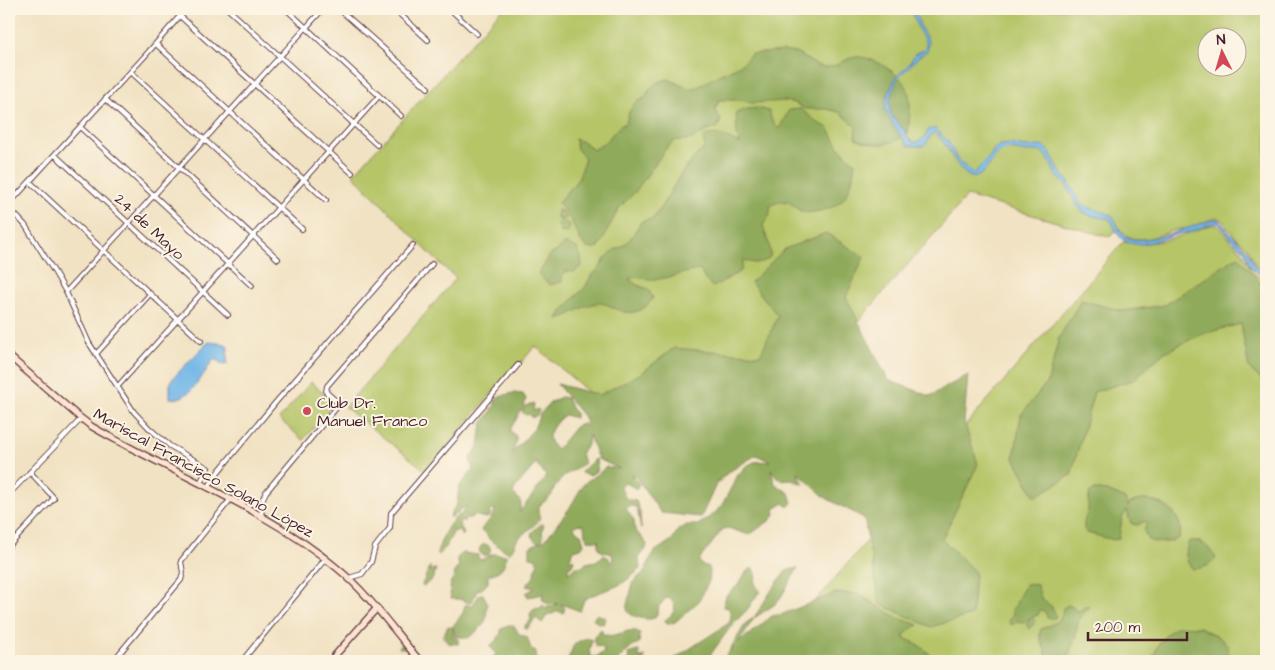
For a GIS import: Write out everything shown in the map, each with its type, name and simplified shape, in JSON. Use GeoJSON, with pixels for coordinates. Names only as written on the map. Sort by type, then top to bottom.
{"type":"FeatureCollection","features":[{"type":"Feature","properties":{"kind":"street"},"geometry":{"type":"LineString","coordinates":[[186,9],[9,206],[33,236],[66,292],[96,354],[134,412],[150,430],[170,446],[208,468],[200,483]]}},
{"type":"Feature","properties":{"kind":"street"},"geometry":{"type":"LineString","coordinates":[[228,9],[378,145]]}},
{"type":"Feature","properties":{"kind":"street"},"geometry":{"type":"LineString","coordinates":[[286,9],[401,116]]}},
{"type":"Feature","properties":{"kind":"street"},"geometry":{"type":"LineString","coordinates":[[66,292],[323,9]]}},
{"type":"Feature","properties":{"kind":"street"},"geometry":{"type":"LineString","coordinates":[[339,9],[428,88]]}},
{"type":"Feature","properties":{"kind":"street"},"geometry":{"type":"LineString","coordinates":[[394,9],[428,40]]}},
{"type":"Feature","properties":{"kind":"street"},"geometry":{"type":"LineString","coordinates":[[450,9],[477,34]]}},
{"type":"Feature","properties":{"kind":"street"},"geometry":{"type":"LineString","coordinates":[[180,16],[352,173]]}},
{"type":"Feature","properties":{"kind":"street"},"geometry":{"type":"LineString","coordinates":[[156,44],[326,200]]}},
{"type":"Feature","properties":{"kind":"street"},"geometry":{"type":"LineString","coordinates":[[131,72],[302,229]]}},
{"type":"Feature","properties":{"kind":"street"},"geometry":{"type":"LineString","coordinates":[[118,386],[379,96]]}},
{"type":"Feature","properties":{"kind":"street"},"geometry":{"type":"LineString","coordinates":[[106,100],[278,259]]}},
{"type":"Feature","properties":{"kind":"street"},"geometry":{"type":"LineString","coordinates":[[80,127],[252,286]]}},
{"type":"Feature","properties":{"kind":"street","name":"24 de Mayo"},"geometry":{"type":"LineString","coordinates":[[55,155],[228,315]]}},
{"type":"Feature","properties":{"kind":"street"},"geometry":{"type":"LineString","coordinates":[[30,182],[201,342]]}},
{"type":"Feature","properties":{"kind":"street"},"geometry":{"type":"LineString","coordinates":[[208,488],[218,472],[276,402],[413,245]]}},
{"type":"Feature","properties":{"kind":"street"},"geometry":{"type":"LineString","coordinates":[[261,517],[263,498],[266,492],[337,407],[337,402],[326,392],[327,386],[432,264]]}},
{"type":"Feature","properties":{"kind":"street"},"geometry":{"type":"LineString","coordinates":[[96,354],[150,294]]}},
{"type":"Feature","properties":{"kind":"street","name":"Mariscal Francisco Solano López"},"geometry":{"type":"LineString","coordinates":[[10,360],[81,418],[107,435],[279,526],[326,558],[349,578],[377,608],[420,661]]}},
{"type":"Feature","properties":{"kind":"street"},"geometry":{"type":"LineString","coordinates":[[349,578],[362,574],[371,562],[375,546],[390,528],[391,513],[518,365]]}},
{"type":"Feature","properties":{"kind":"street"},"geometry":{"type":"LineString","coordinates":[[9,494],[81,418]]}},
{"type":"Feature","properties":{"kind":"street"},"geometry":{"type":"LineString","coordinates":[[9,546],[54,498],[30,472]]}},
{"type":"Feature","properties":{"kind":"street"},"geometry":{"type":"LineString","coordinates":[[113,661],[181,580],[183,573],[181,560],[230,500]]}},
{"type":"Feature","properties":{"kind":"street"},"geometry":{"type":"LineString","coordinates":[[242,661],[326,558]]}},
{"type":"Feature","properties":{"kind":"street"},"geometry":{"type":"LineString","coordinates":[[330,661],[377,608]]}},
{"type":"Feature","properties":{"kind":"green space"},"geometry":{"type":"Polygon","coordinates":[[[502,9],[1266,9],[1266,272],[1256,266],[1248,248],[1236,238],[1221,219],[1216,218],[1190,228],[1174,230],[1145,239],[1131,238],[1119,228],[1108,237],[967,196],[708,495],[535,346],[520,364],[518,363],[426,471],[345,407],[456,278],[353,175],[502,9]]]}},
{"type":"Feature","properties":{"kind":"green space"},"geometry":{"type":"Polygon","coordinates":[[[784,51],[795,53],[823,67],[835,66],[848,59],[862,57],[878,63],[894,73],[906,85],[908,91],[910,107],[908,133],[888,143],[870,143],[855,138],[856,127],[839,112],[827,109],[805,109],[795,103],[785,101],[752,103],[741,100],[719,100],[715,110],[721,120],[717,129],[689,140],[676,140],[667,147],[635,192],[619,208],[599,247],[588,249],[581,241],[571,220],[558,202],[579,178],[585,158],[577,149],[575,139],[585,143],[593,150],[602,144],[619,127],[626,123],[629,112],[635,103],[644,98],[658,82],[668,79],[685,87],[694,88],[738,66],[751,54],[784,51]]]}},
{"type":"Feature","properties":{"kind":"green space"},"geometry":{"type":"Polygon","coordinates":[[[758,108],[769,111],[772,121],[779,129],[789,110],[801,109],[818,123],[828,128],[839,147],[855,163],[852,180],[846,195],[841,201],[828,209],[809,212],[801,211],[788,202],[771,205],[769,216],[763,225],[769,245],[770,257],[757,263],[743,260],[741,271],[713,287],[705,280],[700,270],[661,279],[629,279],[637,285],[648,289],[653,298],[646,307],[637,311],[627,312],[598,303],[558,319],[563,310],[586,286],[591,276],[599,269],[605,259],[630,239],[642,221],[653,219],[682,172],[705,148],[703,137],[713,134],[740,144],[737,134],[736,113],[758,108]]]}},
{"type":"Feature","properties":{"kind":"green space"},"geometry":{"type":"Polygon","coordinates":[[[558,210],[562,211],[567,218],[560,219],[570,225],[567,233],[560,232],[560,227],[557,225],[559,220],[557,218],[558,210]]]}},
{"type":"Feature","properties":{"kind":"green space"},"geometry":{"type":"Polygon","coordinates":[[[1210,225],[1220,227],[1241,250],[1251,269],[1259,277],[1266,279],[1266,661],[764,661],[1123,242],[1146,243],[1168,240],[1210,225]]]}},
{"type":"Feature","properties":{"kind":"green space"},"geometry":{"type":"Polygon","coordinates":[[[826,233],[864,257],[846,297],[888,380],[930,396],[968,375],[964,422],[978,464],[942,539],[975,572],[972,615],[931,627],[880,604],[864,518],[826,498],[797,472],[804,484],[788,479],[782,480],[771,469],[775,484],[789,493],[792,503],[788,507],[784,503],[774,509],[775,514],[772,519],[749,535],[728,528],[723,529],[699,560],[701,565],[707,566],[710,570],[709,581],[699,601],[674,623],[669,624],[664,621],[674,611],[671,599],[666,598],[659,606],[656,617],[652,619],[633,616],[629,613],[627,604],[632,583],[644,572],[654,552],[672,540],[678,530],[687,525],[698,525],[715,513],[745,467],[754,462],[770,461],[756,455],[719,478],[701,517],[661,513],[636,477],[630,474],[639,484],[637,489],[623,483],[621,488],[626,499],[636,501],[640,512],[641,529],[637,508],[627,506],[627,511],[634,520],[635,530],[647,544],[646,549],[639,558],[640,569],[621,584],[584,600],[580,611],[561,604],[565,609],[563,613],[557,611],[553,614],[548,614],[542,623],[536,618],[525,629],[525,625],[531,620],[530,614],[534,609],[540,608],[543,605],[545,608],[558,604],[546,603],[542,599],[543,594],[528,597],[526,593],[535,588],[526,586],[533,578],[538,563],[535,558],[530,557],[530,547],[539,542],[534,540],[531,533],[542,523],[544,525],[542,530],[543,538],[540,542],[545,540],[569,509],[587,481],[606,467],[620,469],[598,459],[589,435],[588,444],[581,453],[584,464],[565,475],[555,487],[551,496],[538,507],[540,518],[535,525],[518,539],[509,553],[490,540],[481,531],[493,516],[495,509],[490,511],[490,517],[485,518],[474,515],[470,518],[465,518],[462,514],[467,505],[450,518],[457,504],[459,487],[473,470],[470,459],[479,445],[482,424],[494,407],[498,397],[513,393],[523,394],[526,399],[524,407],[534,404],[533,411],[538,409],[539,411],[532,418],[530,414],[526,415],[523,413],[523,409],[519,412],[510,431],[516,438],[516,444],[512,453],[534,429],[540,414],[551,402],[561,397],[567,398],[575,412],[575,418],[565,415],[552,429],[549,439],[557,449],[578,424],[584,424],[587,427],[584,417],[557,384],[599,395],[640,374],[674,348],[760,355],[778,316],[751,282],[785,249],[826,233]],[[537,462],[513,493],[520,502],[519,513],[546,475],[538,467],[537,462]],[[578,524],[574,527],[581,534],[584,544],[581,548],[574,550],[569,559],[574,560],[568,568],[568,573],[576,567],[582,567],[586,563],[596,561],[604,555],[609,558],[610,563],[613,559],[612,554],[601,551],[598,546],[599,541],[588,540],[585,535],[584,525],[578,524]]]}},
{"type":"Feature","properties":{"kind":"green space"},"geometry":{"type":"Polygon","coordinates":[[[567,244],[577,248],[582,266],[574,272],[566,271],[562,276],[562,282],[550,285],[539,273],[551,254],[562,245],[567,244]]]}},
{"type":"Feature","properties":{"kind":"green space"},"geometry":{"type":"Polygon","coordinates":[[[1238,256],[1266,290],[1266,384],[1249,368],[1241,324],[1202,334],[1165,352],[1133,380],[1094,392],[1071,475],[1035,497],[1014,458],[1021,415],[1048,381],[1059,338],[1081,300],[1123,311],[1165,305],[1238,256]]]}},
{"type":"Feature","properties":{"kind":"green space","name":"Club Dr. Manuel Franco"},"geometry":{"type":"Polygon","coordinates":[[[311,382],[335,403],[303,440],[279,419],[311,382]]]}},
{"type":"Feature","properties":{"kind":"green space"},"geometry":{"type":"Polygon","coordinates":[[[596,459],[597,471],[590,475],[581,473],[585,468],[596,459]]]}},
{"type":"Feature","properties":{"kind":"green space"},"geometry":{"type":"Polygon","coordinates":[[[1095,490],[1106,491],[1125,499],[1128,507],[1129,504],[1147,500],[1165,506],[1178,519],[1180,528],[1179,538],[1164,542],[1148,540],[1144,531],[1147,523],[1145,521],[1138,525],[1132,524],[1127,510],[1122,518],[1119,538],[1114,540],[1087,533],[1084,526],[1089,494],[1095,490]]]}},
{"type":"Feature","properties":{"kind":"green space"},"geometry":{"type":"Polygon","coordinates":[[[460,514],[465,521],[459,523],[464,534],[462,536],[460,534],[462,532],[454,531],[439,555],[437,553],[446,532],[460,514]]]}},
{"type":"Feature","properties":{"kind":"green space"},"geometry":{"type":"Polygon","coordinates":[[[1189,541],[1202,543],[1216,558],[1206,566],[1193,569],[1188,563],[1186,556],[1189,541]]]}},
{"type":"Feature","properties":{"kind":"green space"},"geometry":{"type":"Polygon","coordinates":[[[485,544],[491,550],[485,556],[479,550],[485,544]]]}},
{"type":"Feature","properties":{"kind":"green space"},"geometry":{"type":"Polygon","coordinates":[[[463,553],[478,555],[478,558],[481,560],[492,554],[506,555],[503,566],[499,571],[488,575],[488,583],[482,589],[477,590],[473,600],[469,603],[459,599],[451,599],[451,581],[455,577],[454,572],[459,566],[457,558],[463,553]]]}},
{"type":"Feature","properties":{"kind":"green space"},"geometry":{"type":"Polygon","coordinates":[[[430,566],[430,571],[436,569],[432,580],[423,586],[422,585],[430,566]]]}},
{"type":"Feature","properties":{"kind":"green space"},"geometry":{"type":"Polygon","coordinates":[[[752,568],[756,573],[755,584],[761,593],[759,592],[747,610],[731,626],[706,661],[671,661],[729,623],[731,618],[729,608],[723,607],[726,596],[738,585],[747,571],[752,568]]]}},
{"type":"Feature","properties":{"kind":"green space"},"geometry":{"type":"Polygon","coordinates":[[[798,568],[781,597],[774,605],[754,618],[787,570],[798,568]]]}},
{"type":"Feature","properties":{"kind":"green space"},"geometry":{"type":"Polygon","coordinates":[[[1026,584],[1037,585],[1041,598],[1052,607],[1056,616],[1055,618],[1047,618],[1046,613],[1040,610],[1038,615],[1032,617],[1036,621],[1029,629],[1026,624],[1031,617],[1023,622],[1018,621],[1012,625],[1009,623],[1013,614],[1012,609],[1016,605],[1026,584]]]}},
{"type":"Feature","properties":{"kind":"green space"},"geometry":{"type":"Polygon","coordinates":[[[836,593],[858,594],[898,618],[919,625],[910,629],[903,637],[925,650],[934,661],[721,661],[734,647],[729,651],[746,623],[754,618],[738,643],[772,616],[783,614],[836,593]]]}},
{"type":"Feature","properties":{"kind":"green space"},"geometry":{"type":"Polygon","coordinates":[[[480,594],[483,594],[488,604],[485,622],[468,638],[455,636],[453,626],[463,613],[465,605],[473,605],[480,594]]]}},
{"type":"Feature","properties":{"kind":"green space"},"geometry":{"type":"Polygon","coordinates":[[[1068,605],[1076,611],[1081,610],[1085,606],[1090,607],[1079,618],[1075,639],[1066,661],[1046,661],[1046,653],[1040,637],[1041,629],[1056,622],[1061,616],[1063,608],[1068,605]]]}},
{"type":"Feature","properties":{"kind":"green space"},"geometry":{"type":"Polygon","coordinates":[[[597,614],[606,618],[603,624],[593,619],[597,614]]]}},
{"type":"Feature","properties":{"kind":"green space"},"geometry":{"type":"Polygon","coordinates":[[[511,625],[515,627],[519,634],[527,637],[531,649],[536,652],[537,661],[492,660],[497,654],[490,647],[499,637],[501,629],[511,625]]]}},
{"type":"Feature","properties":{"kind":"green space"},"geometry":{"type":"Polygon","coordinates":[[[448,626],[453,628],[453,637],[459,639],[458,644],[448,643],[443,636],[448,626]]]}},
{"type":"Feature","properties":{"kind":"green space"},"geometry":{"type":"Polygon","coordinates":[[[1178,626],[1200,627],[1220,638],[1228,645],[1229,655],[1239,661],[1153,661],[1161,640],[1178,626]]]}},
{"type":"Feature","properties":{"kind":"green space"},"geometry":{"type":"Polygon","coordinates":[[[601,629],[603,634],[608,635],[636,631],[640,633],[639,643],[630,648],[617,661],[566,661],[574,645],[587,638],[592,640],[589,651],[591,657],[596,657],[605,651],[602,647],[596,646],[594,641],[594,636],[601,629]]]}},
{"type":"Feature","properties":{"kind":"green space"},"geometry":{"type":"Polygon","coordinates":[[[402,640],[415,658],[412,661],[396,661],[407,655],[408,652],[405,648],[399,648],[402,640]]]}},
{"type":"Feature","properties":{"kind":"green space"},"geometry":{"type":"Polygon","coordinates":[[[639,651],[639,657],[645,656],[644,661],[639,659],[637,661],[629,661],[628,654],[639,651]]]}},
{"type":"Feature","properties":{"kind":"water"},"geometry":{"type":"Polygon","coordinates":[[[909,9],[913,9],[916,14],[927,39],[928,47],[927,51],[918,57],[897,79],[889,102],[891,115],[913,142],[917,142],[925,137],[928,130],[935,128],[948,141],[957,159],[974,173],[991,155],[994,149],[1000,145],[1045,147],[1082,205],[1112,215],[1124,235],[1132,239],[1155,238],[1217,219],[1250,254],[1254,265],[1266,274],[1266,277],[1256,272],[1250,266],[1244,250],[1232,240],[1219,223],[1150,243],[1135,244],[1122,239],[1110,219],[1088,215],[1076,204],[1066,185],[1055,174],[1048,159],[1041,152],[1010,150],[1000,152],[981,174],[971,177],[961,170],[944,142],[935,132],[924,146],[908,146],[885,109],[887,97],[895,78],[910,63],[915,54],[926,47],[909,9]]]}},
{"type":"Feature","properties":{"kind":"water"},"geometry":{"type":"Polygon","coordinates":[[[209,342],[228,346],[227,364],[224,365],[213,360],[190,392],[177,398],[170,398],[170,384],[173,378],[209,342]]]}},
{"type":"Feature","properties":{"kind":"waterway"},"geometry":{"type":"LineString","coordinates":[[1256,9],[1266,17]]}},
{"type":"Feature","properties":{"kind":"place","name":"Club Dr. Manuel Franco"},"geometry":{"type":"Point","coordinates":[307,411]}}]}
